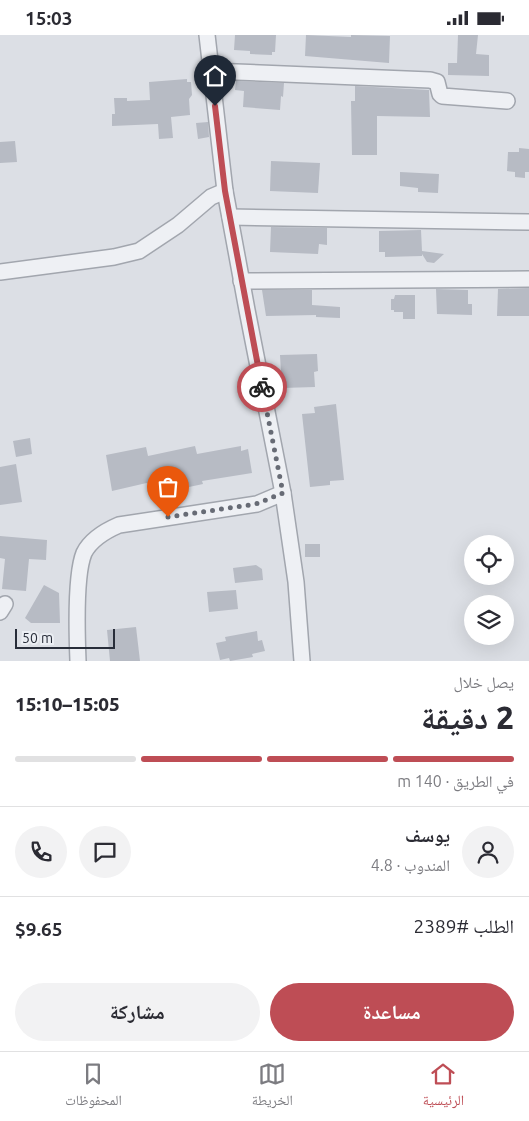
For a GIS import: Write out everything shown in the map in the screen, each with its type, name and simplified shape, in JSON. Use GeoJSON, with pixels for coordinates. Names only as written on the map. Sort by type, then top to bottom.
{"type":"FeatureCollection","features":[{"type":"Feature","properties":{"kind":"street"},"geometry":{"type":"LineString","coordinates":[[207,35],[225,191],[283,493],[296,582],[302,661]]}},
{"type":"Feature","properties":{"kind":"street"},"geometry":{"type":"LineString","coordinates":[[211,71],[430,80],[437,82],[440,95],[442,96],[508,101]]}},
{"type":"Feature","properties":{"kind":"street"},"geometry":{"type":"LineString","coordinates":[[0,273],[114,257],[139,251],[178,225],[211,197],[225,191]]}},
{"type":"Feature","properties":{"kind":"street"},"geometry":{"type":"LineString","coordinates":[[230,217],[529,222]]}},
{"type":"Feature","properties":{"kind":"street"},"geometry":{"type":"LineString","coordinates":[[242,281],[529,279]]}},
{"type":"Feature","properties":{"kind":"street"},"geometry":{"type":"LineString","coordinates":[[78,661],[78,591],[81,567],[84,553],[100,534],[119,525],[256,504],[283,493]]}},
{"type":"Feature","properties":{"kind":"building"},"geometry":{"type":"Polygon","coordinates":[[[235,35],[276,35],[275,52],[272,52],[272,55],[250,54],[250,51],[234,50],[235,35]]]}},
{"type":"Feature","properties":{"kind":"building"},"geometry":{"type":"Polygon","coordinates":[[[306,35],[390,36],[389,63],[305,56],[306,35]]]}},
{"type":"Feature","properties":{"kind":"building"},"geometry":{"type":"Polygon","coordinates":[[[458,35],[478,35],[476,54],[489,55],[489,76],[448,75],[448,63],[457,63],[458,35]]]}},
{"type":"Feature","properties":{"kind":"building"},"geometry":{"type":"Polygon","coordinates":[[[187,79],[187,82],[191,82],[190,115],[171,117],[173,138],[159,139],[158,124],[112,126],[112,114],[115,114],[114,98],[127,98],[127,101],[150,100],[149,82],[187,79]]]}},
{"type":"Feature","properties":{"kind":"building"},"geometry":{"type":"Polygon","coordinates":[[[236,81],[284,83],[280,110],[243,107],[244,91],[235,90],[236,81]]]}},
{"type":"Feature","properties":{"kind":"building"},"geometry":{"type":"Polygon","coordinates":[[[355,86],[429,90],[430,117],[377,116],[377,155],[352,155],[351,101],[355,101],[355,86]]]}},
{"type":"Feature","properties":{"kind":"building"},"geometry":{"type":"Polygon","coordinates":[[[208,122],[209,137],[198,139],[196,123],[208,122]]]}},
{"type":"Feature","properties":{"kind":"building"},"geometry":{"type":"Polygon","coordinates":[[[15,141],[17,162],[0,163],[0,142],[15,141]]]}},
{"type":"Feature","properties":{"kind":"building"},"geometry":{"type":"Polygon","coordinates":[[[519,148],[529,149],[529,172],[525,172],[525,178],[515,177],[515,172],[507,171],[508,152],[519,152],[519,148]]]}},
{"type":"Feature","properties":{"kind":"building"},"geometry":{"type":"Polygon","coordinates":[[[271,161],[320,163],[318,193],[270,191],[271,161]]]}},
{"type":"Feature","properties":{"kind":"building"},"geometry":{"type":"Polygon","coordinates":[[[400,172],[439,174],[438,193],[418,192],[418,188],[400,186],[400,172]]]}},
{"type":"Feature","properties":{"kind":"building"},"geometry":{"type":"Polygon","coordinates":[[[271,227],[327,228],[327,245],[319,244],[318,254],[270,252],[271,227]]]}},
{"type":"Feature","properties":{"kind":"building"},"geometry":{"type":"Polygon","coordinates":[[[421,230],[422,251],[444,254],[434,263],[427,262],[422,254],[422,256],[385,257],[385,252],[379,252],[379,231],[421,230]]]}},
{"type":"Feature","properties":{"kind":"building"},"geometry":{"type":"Polygon","coordinates":[[[529,288],[529,316],[497,316],[498,289],[529,288]]]}},
{"type":"Feature","properties":{"kind":"building"},"geometry":{"type":"Polygon","coordinates":[[[436,289],[468,290],[468,304],[472,304],[472,315],[437,314],[436,289]]]}},
{"type":"Feature","properties":{"kind":"building"},"geometry":{"type":"Polygon","coordinates":[[[262,290],[312,290],[312,305],[340,307],[340,318],[316,317],[316,315],[266,316],[262,290]]]}},
{"type":"Feature","properties":{"kind":"building"},"geometry":{"type":"Polygon","coordinates":[[[395,295],[415,295],[415,319],[403,319],[403,312],[391,310],[391,299],[394,299],[395,295]]]}},
{"type":"Feature","properties":{"kind":"building"},"geometry":{"type":"Polygon","coordinates":[[[317,354],[318,371],[314,372],[315,387],[282,388],[280,355],[317,354]]]}},
{"type":"Feature","properties":{"kind":"building"},"geometry":{"type":"Polygon","coordinates":[[[336,404],[344,480],[330,481],[330,485],[310,487],[302,414],[315,413],[314,407],[336,404]]]}},
{"type":"Feature","properties":{"kind":"building"},"geometry":{"type":"Polygon","coordinates":[[[30,438],[32,454],[16,457],[13,441],[30,438]]]}},
{"type":"Feature","properties":{"kind":"building"},"geometry":{"type":"Polygon","coordinates":[[[195,446],[197,454],[241,446],[241,451],[248,449],[252,473],[202,481],[203,484],[189,487],[188,483],[183,484],[181,475],[112,491],[106,455],[146,447],[148,456],[195,446]]]}},
{"type":"Feature","properties":{"kind":"building"},"geometry":{"type":"Polygon","coordinates":[[[16,464],[22,502],[0,505],[0,467],[16,464]]]}},
{"type":"Feature","properties":{"kind":"building"},"geometry":{"type":"Polygon","coordinates":[[[0,536],[47,540],[46,560],[29,559],[26,591],[2,589],[5,559],[0,558],[0,536]]]}},
{"type":"Feature","properties":{"kind":"building"},"geometry":{"type":"Polygon","coordinates":[[[305,544],[320,544],[320,557],[305,557],[305,544]]]}},
{"type":"Feature","properties":{"kind":"building"},"geometry":{"type":"Polygon","coordinates":[[[256,565],[262,569],[263,580],[235,583],[233,568],[256,565]]]}},
{"type":"Feature","properties":{"kind":"building"},"geometry":{"type":"Polygon","coordinates":[[[44,585],[59,593],[60,623],[31,623],[25,618],[44,585]]]}},
{"type":"Feature","properties":{"kind":"building"},"geometry":{"type":"Polygon","coordinates":[[[236,590],[238,609],[209,612],[207,592],[236,590]]]}},
{"type":"Feature","properties":{"kind":"building"},"geometry":{"type":"Polygon","coordinates":[[[136,627],[140,661],[110,661],[107,630],[136,627]]]}},
{"type":"Feature","properties":{"kind":"building"},"geometry":{"type":"Polygon","coordinates":[[[257,631],[258,641],[262,640],[265,651],[252,654],[253,657],[230,661],[229,658],[220,660],[216,643],[226,641],[225,637],[257,631]]]}},
{"type":"Feature","properties":{"kind":"way so far"},"geometry":{"type":"LineString","coordinates":[[168,517],[256,504],[283,493],[262,387]]}},
{"type":"Feature","properties":{"kind":"route"},"geometry":{"type":"LineString","coordinates":[[215,106],[225,191],[262,387]]}}]}
